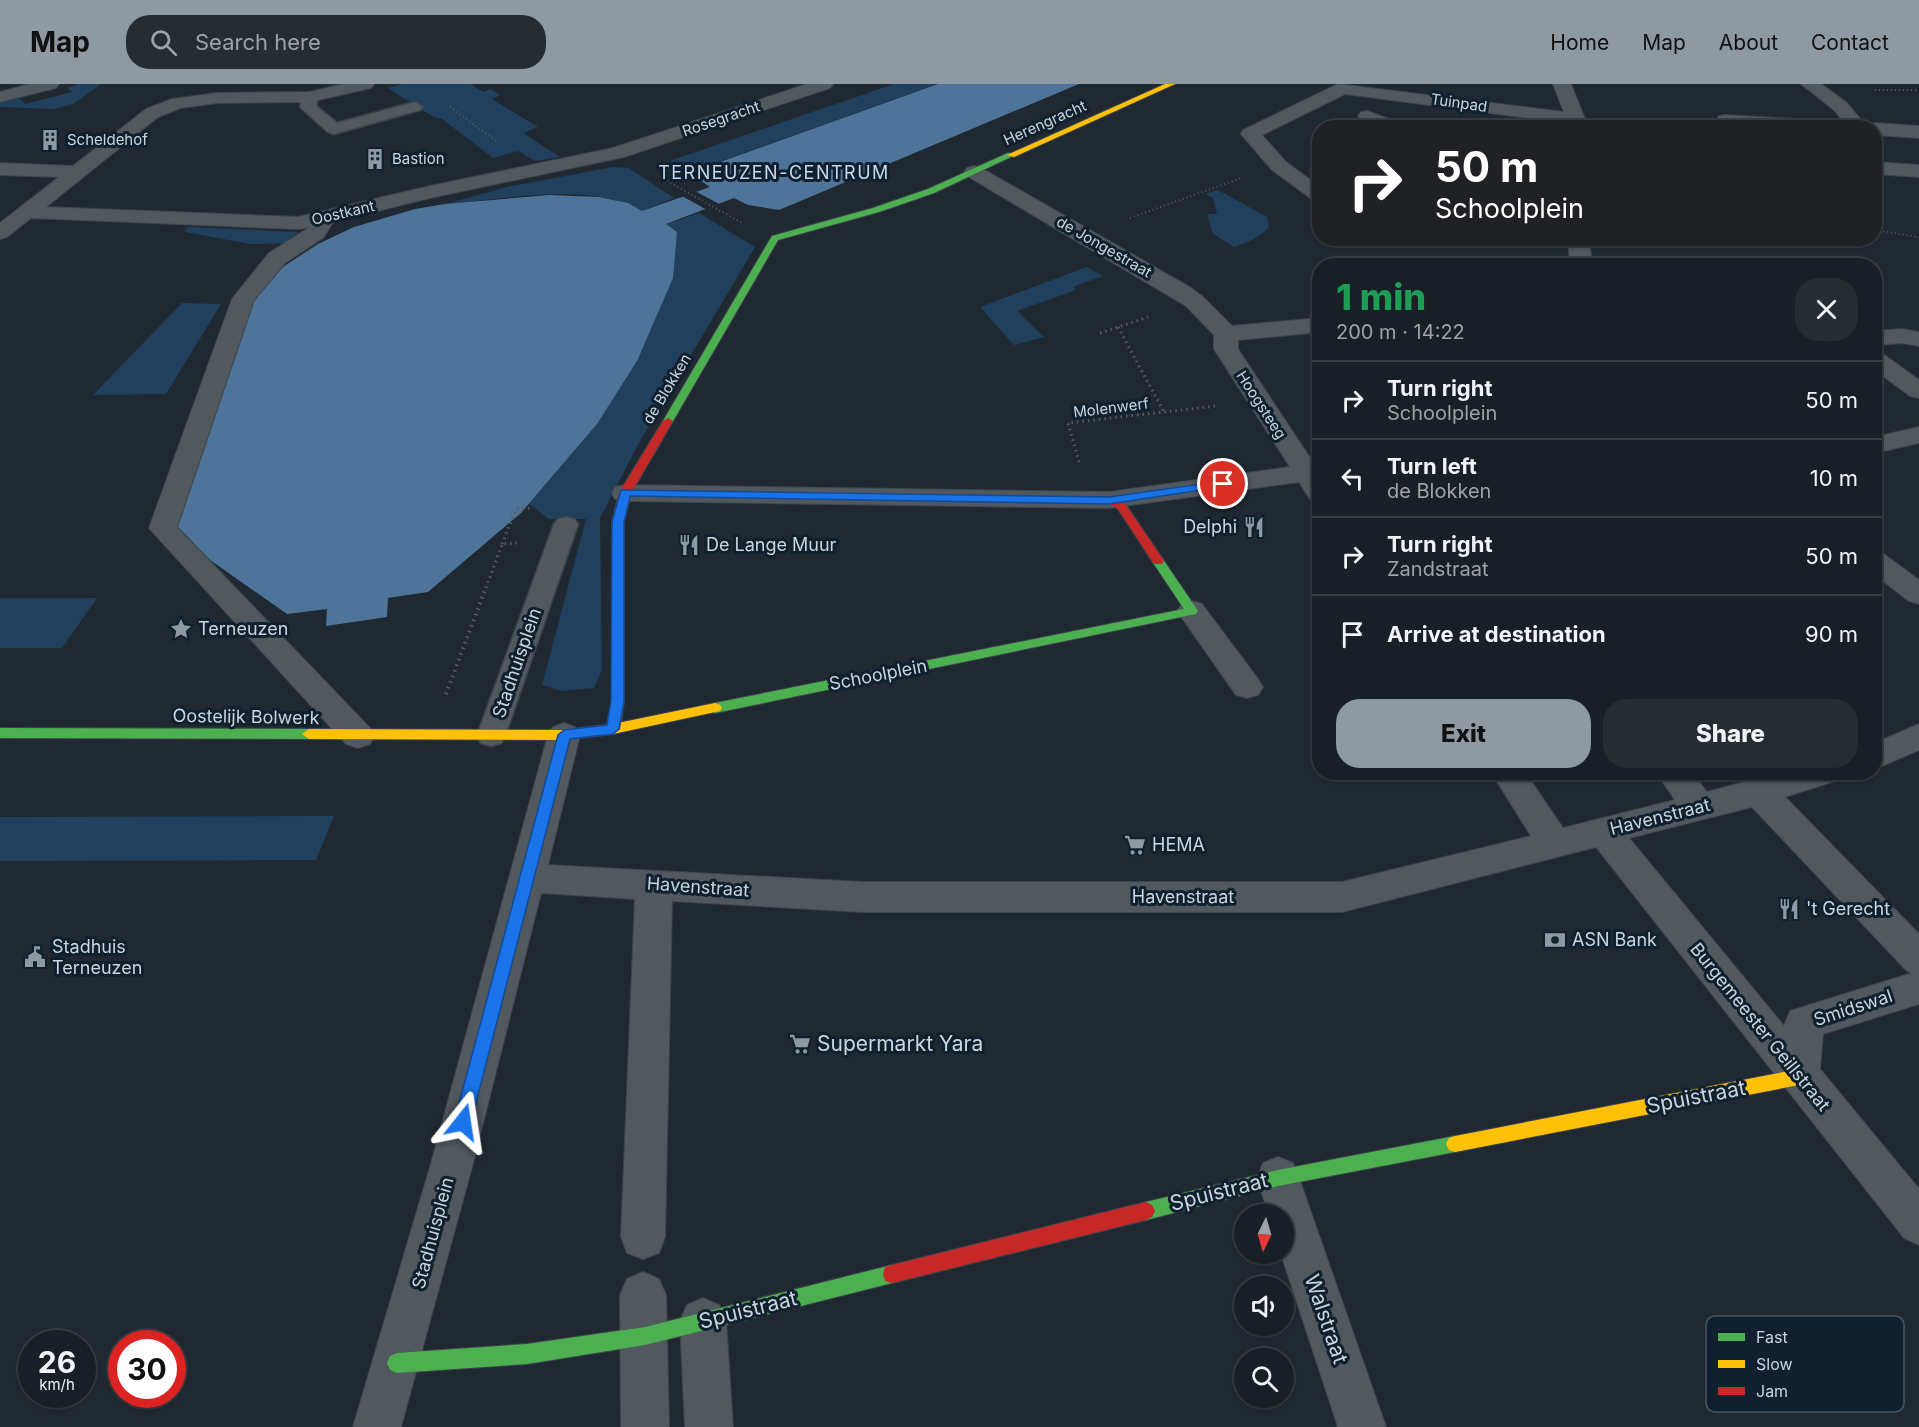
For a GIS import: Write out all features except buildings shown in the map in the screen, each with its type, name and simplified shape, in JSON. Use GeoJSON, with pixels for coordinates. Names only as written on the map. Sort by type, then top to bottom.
{"type":"FeatureCollection","features":[{"type":"Feature","properties":{"kind":"street"},"geometry":{"type":"LineString","coordinates":[[0,97],[50,84]]}},
{"type":"Feature","properties":{"kind":"street","name":"Rosegracht"},"geometry":{"type":"LineString","coordinates":[[617,153],[824,84]]}},
{"type":"Feature","properties":{"kind":"street","name":"Herengracht"},"geometry":{"type":"LineString","coordinates":[[931,191],[1171,84]]}},
{"type":"Feature","properties":{"kind":"street"},"geometry":{"type":"LineString","coordinates":[[1470,84],[1470,105]]}},
{"type":"Feature","properties":{"kind":"street"},"geometry":{"type":"LineString","coordinates":[[1562,84],[1575,120]]}},
{"type":"Feature","properties":{"kind":"street"},"geometry":{"type":"LineString","coordinates":[[1810,84],[1840,106],[1852,120]]}},
{"type":"Feature","properties":{"kind":"street"},"geometry":{"type":"LineString","coordinates":[[0,233],[152,113],[178,103],[217,98],[310,97],[358,85]]}},
{"type":"Feature","properties":{"kind":"street","name":"Tuinpad"},"geometry":{"type":"LineString","coordinates":[[1312,188],[1279,166],[1251,134],[1343,88],[1470,105],[1558,120]]}},
{"type":"Feature","properties":{"kind":"street"},"geometry":{"type":"LineString","coordinates":[[1367,116],[1377,120]]}},
{"type":"Feature","properties":{"kind":"street"},"geometry":{"type":"LineString","coordinates":[[1882,129],[1919,132]]}},
{"type":"Feature","properties":{"kind":"street","name":"Oostkant"},"geometry":{"type":"LineString","coordinates":[[26,212],[298,223],[430,192],[617,153]]}},
{"type":"Feature","properties":{"kind":"street"},"geometry":{"type":"LineString","coordinates":[[1882,168],[1919,171]]}},
{"type":"Feature","properties":{"kind":"street"},"geometry":{"type":"LineString","coordinates":[[0,170],[77,172]]}},
{"type":"Feature","properties":{"kind":"street","name":"de Jongestraat"},"geometry":{"type":"LineString","coordinates":[[974,172],[1187,296],[1226,334]]}},
{"type":"Feature","properties":{"kind":"street","name":"de Blokken"},"geometry":{"type":"LineString","coordinates":[[613,729],[618,701],[618,522],[625,493],[776,238],[876,210],[931,191]]}},
{"type":"Feature","properties":{"kind":"street"},"geometry":{"type":"LineString","coordinates":[[325,218],[316,234],[277,258],[243,299],[163,528],[358,736]]}},
{"type":"Feature","properties":{"kind":"street"},"geometry":{"type":"LineString","coordinates":[[1226,334],[1312,326]]}},
{"type":"Feature","properties":{"kind":"street","name":"Hoogsteeg"},"geometry":{"type":"LineString","coordinates":[[1226,334],[1226,349],[1312,483]]}},
{"type":"Feature","properties":{"kind":"street"},"geometry":{"type":"LineString","coordinates":[[1882,337],[1902,336],[1919,339]]}},
{"type":"Feature","properties":{"kind":"street"},"geometry":{"type":"LineString","coordinates":[[1882,364],[1919,391]]}},
{"type":"Feature","properties":{"kind":"street"},"geometry":{"type":"LineString","coordinates":[[1882,443],[1919,435]]}},
{"type":"Feature","properties":{"kind":"street"},"geometry":{"type":"LineString","coordinates":[[625,493],[1099,500],[1312,483]]}},
{"type":"Feature","properties":{"kind":"street"},"geometry":{"type":"LineString","coordinates":[[1099,500],[1122,507],[1192,611],[1247,687]]}},
{"type":"Feature","properties":{"kind":"street"},"geometry":{"type":"LineString","coordinates":[[1882,566],[1919,594]]}},
{"type":"Feature","properties":{"kind":"street","name":"Schoolplein"},"geometry":{"type":"LineString","coordinates":[[564,735],[613,729],[1192,611]]}},
{"type":"Feature","properties":{"kind":"street","name":"Oostelijk Bolwerk"},"geometry":{"type":"LineString","coordinates":[[0,733],[491,736]]}},
{"type":"Feature","properties":{"kind":"street","name":"Stadhuisplein"},"geometry":{"type":"LineString","coordinates":[[377,1427],[397,1363],[528,878],[564,735],[491,736]]}},
{"type":"Feature","properties":{"kind":"street"},"geometry":{"type":"LineString","coordinates":[[1882,753],[1919,736]]}},
{"type":"Feature","properties":{"kind":"street"},"geometry":{"type":"LineString","coordinates":[[1512,780],[1554,843]]}},
{"type":"Feature","properties":{"kind":"street"},"geometry":{"type":"LineString","coordinates":[[1677,780],[1699,807]]}},
{"type":"Feature","properties":{"kind":"street","name":"Havenstraat"},"geometry":{"type":"LineString","coordinates":[[528,878],[863,897],[1342,897],[1759,792],[1797,780]]}},
{"type":"Feature","properties":{"kind":"street"},"geometry":{"type":"LineString","coordinates":[[1759,792],[1919,959]]}},
{"type":"Feature","properties":{"kind":"street","name":"Burgemeester Geillstraat"},"geometry":{"type":"LineString","coordinates":[[1603,831],[1919,1223]]}},
{"type":"Feature","properties":{"kind":"street"},"geometry":{"type":"LineString","coordinates":[[643,1238],[654,884]]}},
{"type":"Feature","properties":{"kind":"street","name":"Smidswal"},"geometry":{"type":"LineString","coordinates":[[1799,1077],[1804,1023],[1919,987]]}},
{"type":"Feature","properties":{"kind":"street","name":"Spuistraat"},"geometry":{"type":"LineString","coordinates":[[397,1363],[527,1354],[644,1315],[703,1321],[1278,1178],[1799,1077]]}},
{"type":"Feature","properties":{"kind":"street","name":"Walstraat"},"geometry":{"type":"LineString","coordinates":[[1278,1178],[1362,1427]]}},
{"type":"Feature","properties":{"kind":"street"},"geometry":{"type":"LineString","coordinates":[[644,1315],[645,1427]]}},
{"type":"Feature","properties":{"kind":"street"},"geometry":{"type":"LineString","coordinates":[[703,1321],[709,1427]]}},
{"type":"Feature","properties":{"kind":"lane"},"geometry":{"type":"LineString","coordinates":[[310,97],[308,107],[334,129],[415,107]]}},
{"type":"Feature","properties":{"kind":"lane","name":"Stadhuisplein"},"geometry":{"type":"LineString","coordinates":[[491,736],[566,524]]}},
{"type":"Feature","properties":{"kind":"path"},"geometry":{"type":"LineString","coordinates":[[446,104],[537,170]]}},
{"type":"Feature","properties":{"kind":"path"},"geometry":{"type":"LineString","coordinates":[[1084,235],[1230,182]]}},
{"type":"Feature","properties":{"kind":"path"},"geometry":{"type":"LineString","coordinates":[[686,192],[716,209]]}},
{"type":"Feature","properties":{"kind":"path"},"geometry":{"type":"LineString","coordinates":[[1882,231],[1919,237]]}},
{"type":"Feature","properties":{"kind":"path","name":"Molenwerf"},"geometry":{"type":"LineString","coordinates":[[1118,327],[1164,412]]}},
{"type":"Feature","properties":{"kind":"path","name":"Molenwerf"},"geometry":{"type":"LineString","coordinates":[[1099,500],[1068,423],[1259,402]]}},
{"type":"Feature","properties":{"kind":"path"},"geometry":{"type":"LineString","coordinates":[[431,735],[502,544],[521,543]]}},
{"type":"Feature","properties":{"kind":"shaded area"},"geometry":{"type":"Polygon","coordinates":[[[78,84],[101,84],[73,104],[54,109],[0,107],[0,102],[19,98],[25,104],[72,92],[68,88],[78,84]]]}},
{"type":"Feature","properties":{"kind":"shaded area"},"geometry":{"type":"Polygon","coordinates":[[[403,84],[470,84],[483,92],[490,89],[500,95],[492,99],[538,127],[523,133],[560,157],[535,161],[518,151],[493,158],[442,119],[432,116],[388,88],[403,84]]]}},
{"type":"Feature","properties":{"kind":"shaded area"},"geometry":{"type":"Polygon","coordinates":[[[894,84],[937,84],[679,176],[658,165],[894,84]]]}},
{"type":"Feature","properties":{"kind":"shaded area"},"geometry":{"type":"Polygon","coordinates":[[[938,84],[1079,84],[779,210],[748,205],[734,198],[666,224],[677,232],[673,278],[637,361],[597,424],[521,513],[428,592],[388,598],[387,617],[326,626],[327,609],[287,614],[180,539],[175,528],[253,300],[266,278],[318,244],[354,227],[415,209],[445,204],[549,195],[599,197],[628,203],[642,211],[710,187],[701,181],[706,167],[938,84]]]}},
{"type":"Feature","properties":{"kind":"shaded area"},"geometry":{"type":"Polygon","coordinates":[[[613,167],[629,168],[674,198],[642,211],[597,196],[572,194],[519,196],[445,204],[507,187],[613,167]]]}},
{"type":"Feature","properties":{"kind":"shaded area"},"geometry":{"type":"Polygon","coordinates":[[[1218,190],[1267,217],[1269,227],[1258,237],[1234,247],[1213,234],[1207,214],[1217,214],[1213,198],[1206,194],[1218,190]]]}},
{"type":"Feature","properties":{"kind":"shaded area"},"geometry":{"type":"Polygon","coordinates":[[[699,213],[755,247],[640,441],[600,518],[602,670],[594,688],[562,691],[542,685],[586,519],[549,519],[529,504],[597,424],[674,254],[677,232],[665,225],[699,213]]]}},
{"type":"Feature","properties":{"kind":"shaded area"},"geometry":{"type":"Polygon","coordinates":[[[187,227],[298,232],[290,243],[250,244],[185,232],[187,227]]]}},
{"type":"Feature","properties":{"kind":"shaded area"},"geometry":{"type":"Polygon","coordinates":[[[1087,267],[1103,276],[1073,287],[1076,290],[1017,311],[1044,337],[1014,345],[980,307],[1087,267]]]}},
{"type":"Feature","properties":{"kind":"shaded area"},"geometry":{"type":"Polygon","coordinates":[[[182,303],[221,304],[166,394],[93,395],[182,303]]]}},
{"type":"Feature","properties":{"kind":"shaded area"},"geometry":{"type":"Polygon","coordinates":[[[0,598],[97,598],[62,648],[0,648],[0,598]]]}},
{"type":"Feature","properties":{"kind":"shaded area"},"geometry":{"type":"Polygon","coordinates":[[[334,816],[316,860],[0,861],[0,817],[334,816]]]}},
{"type":"Feature","properties":{"kind":"pier"},"geometry":{"type":"Polygon","coordinates":[[[693,190],[723,206],[709,211],[680,195],[693,190]]]}},
{"type":"Feature","properties":{"kind":"traffic: fast"},"geometry":{"type":"LineString","coordinates":[[668,421],[775,238],[876,210],[931,191],[1011,155]]}},
{"type":"Feature","properties":{"kind":"traffic: fast"},"geometry":{"type":"LineString","coordinates":[[715,708],[1192,611],[1158,561]]}},
{"type":"Feature","properties":{"kind":"traffic: fast"},"geometry":{"type":"LineString","coordinates":[[0,733],[309,734]]}},
{"type":"Feature","properties":{"kind":"traffic: fast"},"geometry":{"type":"LineString","coordinates":[[1146,1211],[1278,1178],[1455,1144]]}},
{"type":"Feature","properties":{"kind":"traffic: fast"},"geometry":{"type":"LineString","coordinates":[[397,1363],[527,1354],[645,1336],[892,1274]]}},
{"type":"Feature","properties":{"kind":"traffic: slow"},"geometry":{"type":"LineString","coordinates":[[1011,155],[1171,84]]}},
{"type":"Feature","properties":{"kind":"traffic: slow"},"geometry":{"type":"LineString","coordinates":[[309,734],[564,735],[613,729],[715,708]]}},
{"type":"Feature","properties":{"kind":"traffic: slow"},"geometry":{"type":"LineString","coordinates":[[1455,1144],[1799,1077]]}},
{"type":"Feature","properties":{"kind":"traffic: jam"},"geometry":{"type":"LineString","coordinates":[[613,729],[618,701],[618,522],[625,493],[668,421]]}},
{"type":"Feature","properties":{"kind":"traffic: jam"},"geometry":{"type":"LineString","coordinates":[[1109,500],[1122,507],[1158,561]]}},
{"type":"Feature","properties":{"kind":"traffic: jam"},"geometry":{"type":"LineString","coordinates":[[892,1274],[1146,1211]]}},
{"type":"Feature","properties":{"kind":"place","name":"Scheldehof"},"geometry":{"type":"Point","coordinates":[50,140]}},
{"type":"Feature","properties":{"kind":"place","name":"Bastion"},"geometry":{"type":"Point","coordinates":[375,159]}},
{"type":"Feature","properties":{"kind":"place","name":"Delphi"},"geometry":{"type":"Point","coordinates":[1254,527]}},
{"type":"Feature","properties":{"kind":"place","name":"De Lange Muur"},"geometry":{"type":"Point","coordinates":[689,545]}},
{"type":"Feature","properties":{"kind":"place","name":"Terneuzen"},"geometry":{"type":"Point","coordinates":[181,629]}},
{"type":"Feature","properties":{"kind":"place","name":"HEMA"},"geometry":{"type":"Point","coordinates":[1135,845]}},
{"type":"Feature","properties":{"kind":"place","name":"'t Gerecht"},"geometry":{"type":"Point","coordinates":[1789,909]}},
{"type":"Feature","properties":{"kind":"place","name":"ASN Bank"},"geometry":{"type":"Point","coordinates":[1555,940]}},
{"type":"Feature","properties":{"kind":"place","name":"Stadhuis Terneuzen"},"geometry":{"type":"Point","coordinates":[35,957]}},
{"type":"Feature","properties":{"kind":"place","name":"Supermarkt Yara"},"geometry":{"type":"Point","coordinates":[800,1044]}},
{"type":"Feature","properties":{"kind":"district","name":"TERNEUZEN-CENTRUM"},"geometry":{"type":"Point","coordinates":[774,173]}},
{"type":"Feature","properties":{"kind":"route"},"geometry":{"type":"LineString","coordinates":[[463,1122],[564,735],[613,729],[618,701],[618,522],[625,493],[1109,500],[1223,484]]}}]}
